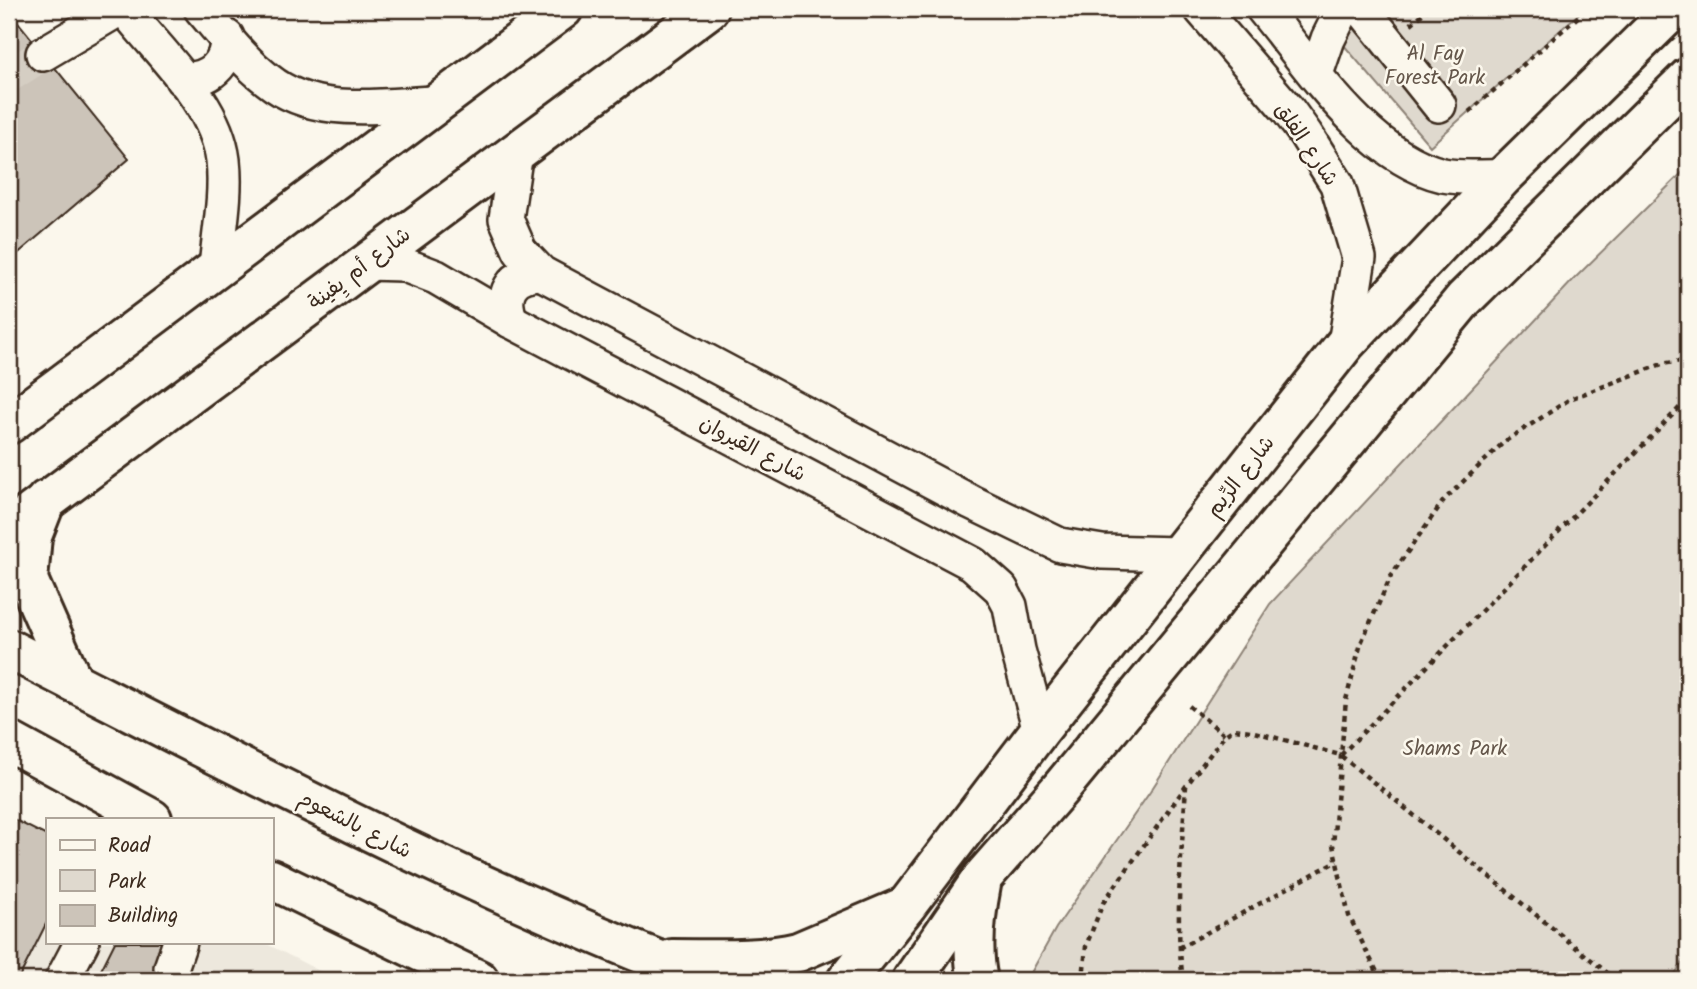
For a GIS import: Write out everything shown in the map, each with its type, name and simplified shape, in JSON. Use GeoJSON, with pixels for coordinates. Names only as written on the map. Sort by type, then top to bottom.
{"type":"FeatureCollection","features":[{"type":"Feature","properties":{"kind":"main road"},"geometry":{"type":"LineString","coordinates":[[9,424],[563,9]]}},
{"type":"Feature","properties":{"kind":"main road","name":"شارع أم يِفينة"},"geometry":{"type":"LineString","coordinates":[[9,529],[709,9]]}},
{"type":"Feature","properties":{"kind":"main road","name":"شارع الرِّيم"},"geometry":{"type":"LineString","coordinates":[[847,980],[908,905],[1040,730],[1345,344],[1503,177],[1674,9]]}},
{"type":"Feature","properties":{"kind":"main road"},"geometry":{"type":"LineString","coordinates":[[912,980],[982,878],[1060,789],[1464,299],[1688,78]]}},
{"type":"Feature","properties":{"kind":"main road"},"geometry":{"type":"LineString","coordinates":[[46,500],[32,536],[28,580],[73,682]]}},
{"type":"Feature","properties":{"kind":"main road","name":"شارع بالشعوم"},"geometry":{"type":"LineString","coordinates":[[9,649],[428,860],[652,959],[709,980]]}},
{"type":"Feature","properties":{"kind":"main road"},"geometry":{"type":"LineString","coordinates":[[9,741],[149,818]]}},
{"type":"Feature","properties":{"kind":"main road"},"geometry":{"type":"LineString","coordinates":[[978,980],[974,954],[976,908],[982,878]]}},
{"type":"Feature","properties":{"kind":"main road"},"geometry":{"type":"LineString","coordinates":[[273,880],[479,980]]}},
{"type":"Feature","properties":{"kind":"main road"},"geometry":{"type":"LineString","coordinates":[[652,959],[753,960],[781,956],[798,952],[908,905]]}},
{"type":"Feature","properties":{"kind":"street"},"geometry":{"type":"LineString","coordinates":[[43,54],[119,9]]}},
{"type":"Feature","properties":{"kind":"street"},"geometry":{"type":"LineString","coordinates":[[125,9],[206,109],[220,142],[224,182],[216,268]]}},
{"type":"Feature","properties":{"kind":"street"},"geometry":{"type":"LineString","coordinates":[[201,9],[268,80],[287,93],[307,101],[351,107],[436,103]]}},
{"type":"Feature","properties":{"kind":"street","name":"شارع الفلق"},"geometry":{"type":"LineString","coordinates":[[1201,9],[1306,135],[1337,184],[1359,258],[1345,344]]}},
{"type":"Feature","properties":{"kind":"street"},"geometry":{"type":"LineString","coordinates":[[1263,9],[1343,106],[1378,142],[1412,164],[1445,175],[1503,177]]}},
{"type":"Feature","properties":{"kind":"street"},"geometry":{"type":"LineString","coordinates":[[1316,74],[1328,39],[1343,9]]}},
{"type":"Feature","properties":{"kind":"street"},"geometry":{"type":"LineString","coordinates":[[1362,9],[1452,110]]}},
{"type":"Feature","properties":{"kind":"street"},"geometry":{"type":"LineString","coordinates":[[182,79],[202,78],[212,74],[224,58],[227,37]]}},
{"type":"Feature","properties":{"kind":"street"},"geometry":{"type":"LineString","coordinates":[[1306,135],[1323,136],[1331,132],[1342,116],[1343,106]]}},
{"type":"Feature","properties":{"kind":"street"},"geometry":{"type":"LineString","coordinates":[[516,152],[506,219],[520,251],[541,273],[971,502],[1060,545],[1102,552],[1178,554]]}},
{"type":"Feature","properties":{"kind":"street","name":"شارع القيروان"},"geometry":{"type":"LineString","coordinates":[[366,263],[402,264],[436,277],[511,321],[973,564],[1001,589],[1010,606],[1018,650],[1040,730]]}},
{"type":"Feature","properties":{"kind":"street"},"geometry":{"type":"LineString","coordinates":[[511,321],[506,298],[511,287],[519,278],[530,273],[541,273]]}},
{"type":"Feature","properties":{"kind":"street"},"geometry":{"type":"LineString","coordinates":[[941,548],[962,547],[976,532],[978,522],[971,502]]}},
{"type":"Feature","properties":{"kind":"street"},"geometry":{"type":"LineString","coordinates":[[62,980],[81,944]]}},
{"type":"Feature","properties":{"kind":"path"},"geometry":{"type":"LineString","coordinates":[[1452,110],[1587,9]]}},
{"type":"Feature","properties":{"kind":"path"},"geometry":{"type":"LineString","coordinates":[[1381,980],[1349,916],[1334,845],[1346,701],[1360,643],[1392,574],[1444,500],[1504,442],[1570,399],[1662,364],[1688,360]]}},
{"type":"Feature","properties":{"kind":"path"},"geometry":{"type":"LineString","coordinates":[[1340,755],[1688,399]]}},
{"type":"Feature","properties":{"kind":"path"},"geometry":{"type":"LineString","coordinates":[[1189,706],[1225,735]]}},
{"type":"Feature","properties":{"kind":"path"},"geometry":{"type":"LineString","coordinates":[[1083,980],[1086,946],[1102,903],[1186,786],[1225,735],[1234,729],[1251,731],[1340,755],[1616,980]]}},
{"type":"Feature","properties":{"kind":"path"},"geometry":{"type":"LineString","coordinates":[[1183,980],[1179,948],[1179,894],[1186,786]]}},
{"type":"Feature","properties":{"kind":"path"},"geometry":{"type":"LineString","coordinates":[[1179,948],[1337,861]]}},
{"type":"Feature","properties":{"kind":"shaded area"},"geometry":{"type":"Polygon","coordinates":[[[9,816],[46,834],[46,944],[267,944],[337,980],[9,980],[9,816]]]}},
{"type":"Feature","properties":{"kind":"green space","name":"Al Fay Forest Park"},"geometry":{"type":"Polygon","coordinates":[[[1313,9],[1584,9],[1430,146],[1313,9]]]}},
{"type":"Feature","properties":{"kind":"green space","name":"Shams Park"},"geometry":{"type":"Polygon","coordinates":[[[1688,167],[1688,954],[1671,980],[1027,980],[1056,928],[1150,792],[1270,604],[1575,278],[1688,167]]]}},
{"type":"Feature","properties":{"kind":"building"},"geometry":{"type":"Polygon","coordinates":[[[9,11],[129,159],[9,261],[9,11]]]}},
{"type":"Feature","properties":{"kind":"building"},"geometry":{"type":"Polygon","coordinates":[[[9,817],[46,836],[46,924],[18,980],[9,980],[9,817]]]}},
{"type":"Feature","properties":{"kind":"building"},"geometry":{"type":"Polygon","coordinates":[[[114,944],[171,944],[153,980],[96,980],[114,944]]]}},
{"type":"Feature","properties":{"kind":"tunnel"},"geometry":{"type":"LineString","coordinates":[[9,76],[43,54]]}}]}
